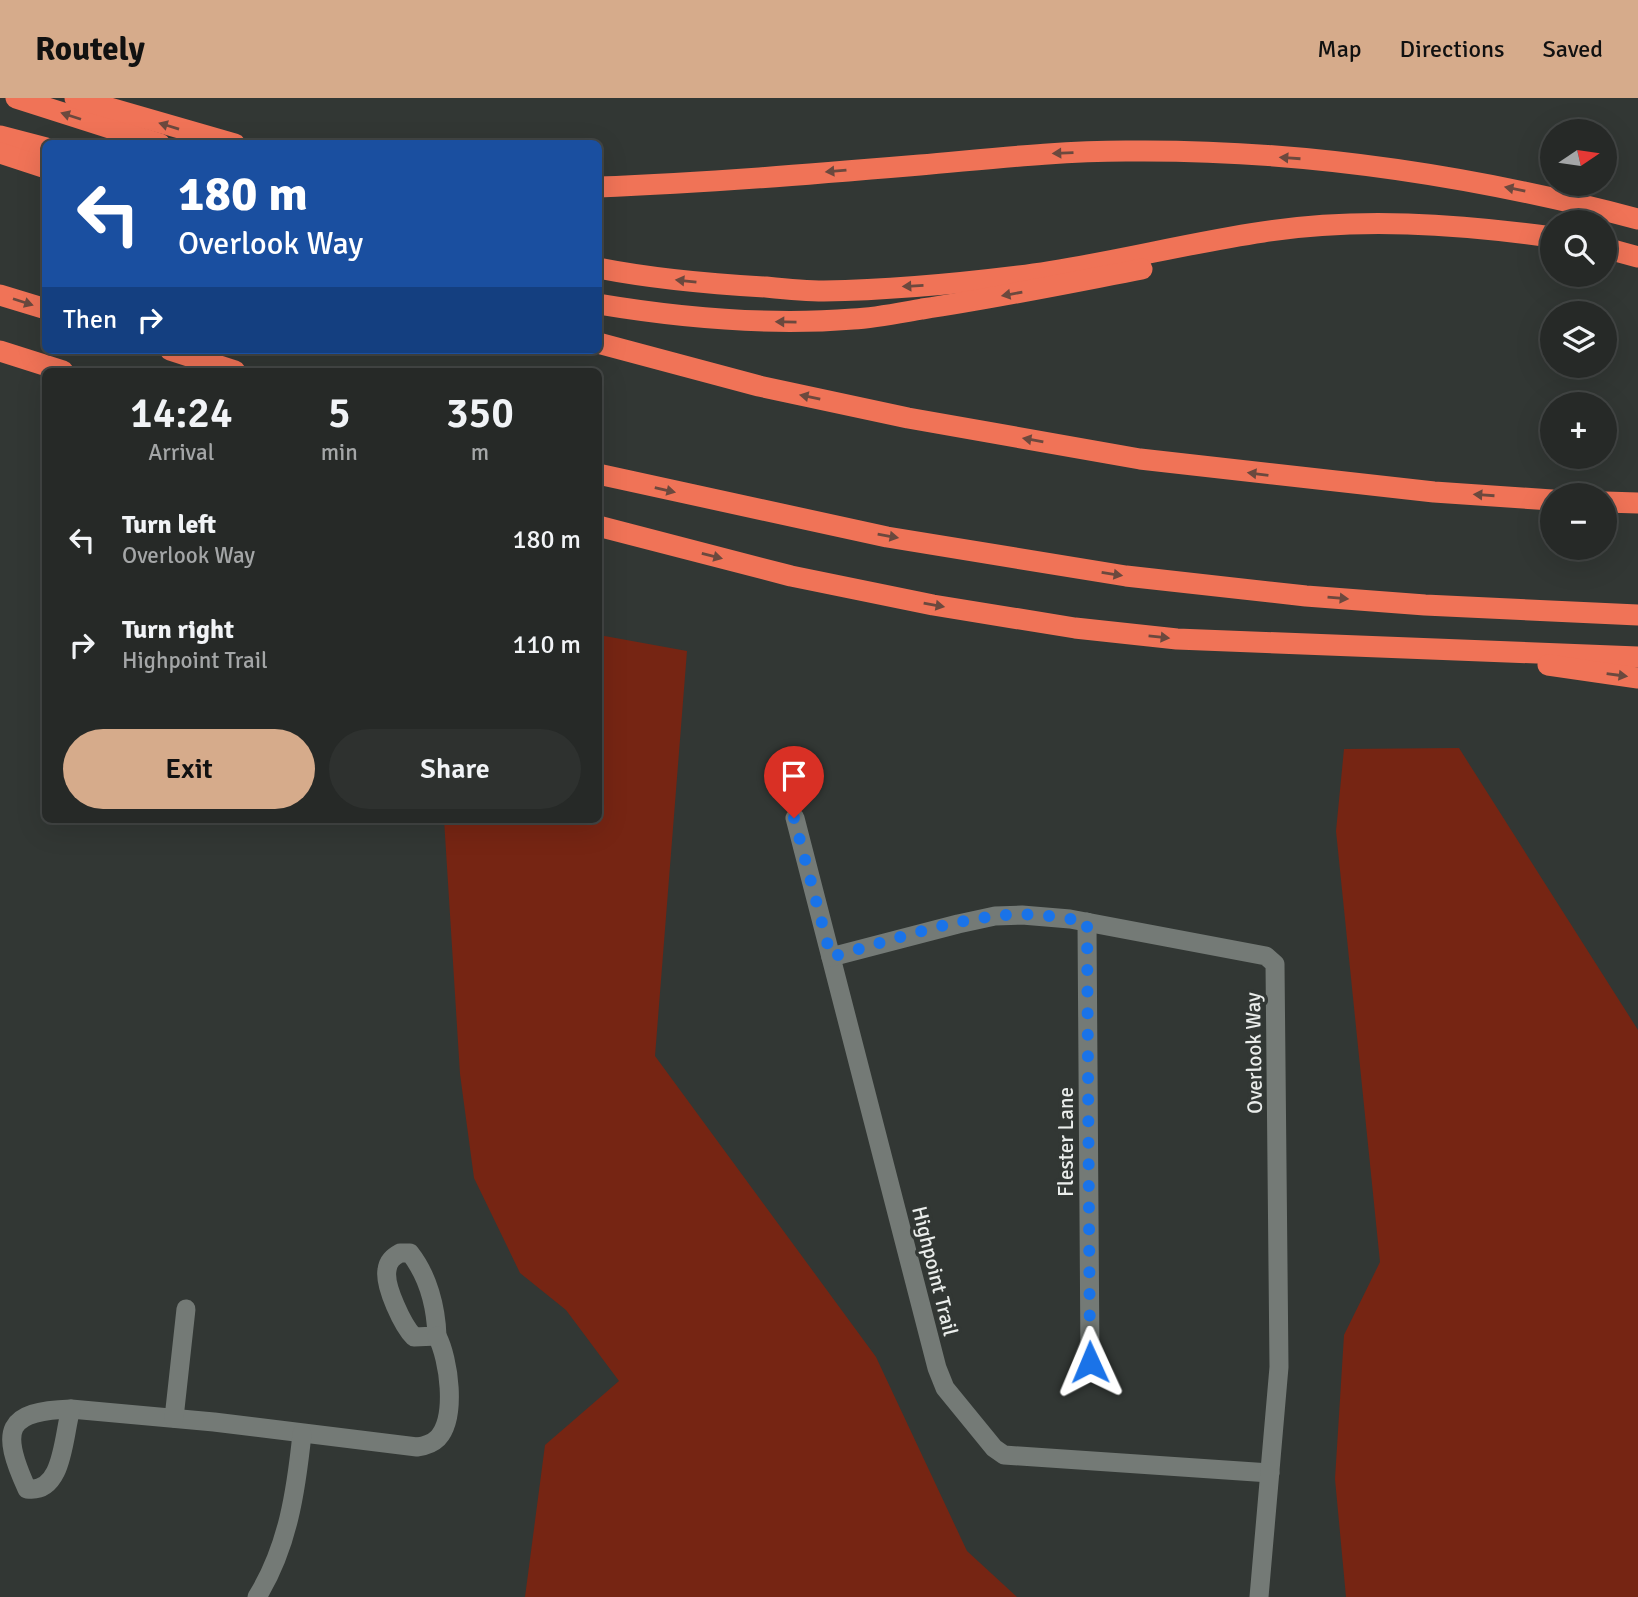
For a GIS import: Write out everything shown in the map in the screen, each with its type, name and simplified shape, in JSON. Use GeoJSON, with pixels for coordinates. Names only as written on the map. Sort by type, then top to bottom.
{"type":"FeatureCollection","features":[{"type":"Feature","properties":{"kind":"highway"},"geometry":{"type":"LineString","coordinates":[[16,98],[147,140]]}},
{"type":"Feature","properties":{"kind":"highway"},"geometry":{"type":"LineString","coordinates":[[75,98],[221,140]]}},
{"type":"Feature","properties":{"kind":"highway"},"geometry":{"type":"LineString","coordinates":[[0,136],[42,147]]}},
{"type":"Feature","properties":{"kind":"highway"},"geometry":{"type":"LineString","coordinates":[[602,187],[695,183],[1033,155],[1126,151],[1200,152],[1410,170],[1519,190],[1638,221]]}},
{"type":"Feature","properties":{"kind":"highway"},"geometry":{"type":"LineString","coordinates":[[0,153],[42,167]]}},
{"type":"Feature","properties":{"kind":"highway"},"geometry":{"type":"LineString","coordinates":[[602,269],[644,277],[822,291],[947,285],[1023,276],[1264,232],[1312,226],[1362,224],[1466,227],[1540,236]]}},
{"type":"Feature","properties":{"kind":"highway"},"geometry":{"type":"LineString","coordinates":[[602,305],[643,312],[726,320],[791,322],[856,319],[1012,294],[1268,244],[1365,233],[1466,227]]}},
{"type":"Feature","properties":{"kind":"highway"},"geometry":{"type":"LineString","coordinates":[[1617,251],[1638,257]]}},
{"type":"Feature","properties":{"kind":"highway"},"geometry":{"type":"LineString","coordinates":[[0,295],[42,308]]}},
{"type":"Feature","properties":{"kind":"highway"},"geometry":{"type":"LineString","coordinates":[[602,344],[760,386],[908,418],[1140,459],[1420,491],[1540,499]]}},
{"type":"Feature","properties":{"kind":"highway"},"geometry":{"type":"LineString","coordinates":[[0,351],[54,368]]}},
{"type":"Feature","properties":{"kind":"highway"},"geometry":{"type":"LineString","coordinates":[[182,354],[226,368]]}},
{"type":"Feature","properties":{"kind":"highway"},"geometry":{"type":"LineString","coordinates":[[602,475],[887,537],[1126,576],[1306,596],[1425,605],[1638,614]]}},
{"type":"Feature","properties":{"kind":"highway"},"geometry":{"type":"LineString","coordinates":[[1617,502],[1638,503]]}},
{"type":"Feature","properties":{"kind":"highway"},"geometry":{"type":"LineString","coordinates":[[602,527],[791,576],[933,605],[1074,628],[1177,639],[1638,657]]}},
{"type":"Feature","properties":{"kind":"highway"},"geometry":{"type":"LineString","coordinates":[[1428,648],[1638,678]]}},
{"type":"Feature","properties":{"kind":"street","name":"Highpoint Trail"},"geometry":{"type":"LineString","coordinates":[[794,818],[940,1380],[999,1454],[1270,1473]]}},
{"type":"Feature","properties":{"kind":"street","name":"Overlook Way"},"geometry":{"type":"LineString","coordinates":[[831,957],[897,938],[995,916],[1048,915],[1266,956],[1275,964],[1279,1362],[1259,1597]]}},
{"type":"Feature","properties":{"kind":"street","name":"Flester Lane"},"geometry":{"type":"LineString","coordinates":[[1087,922],[1090,1362]]}},
{"type":"Feature","properties":{"kind":"street"},"geometry":{"type":"LineString","coordinates":[[174,1418],[186,1309]]}},
{"type":"Feature","properties":{"kind":"street"},"geometry":{"type":"LineString","coordinates":[[71,1409],[174,1418],[418,1447],[428,1445],[438,1438],[448,1408],[446,1361],[437,1336]]}},
{"type":"Feature","properties":{"kind":"street"},"geometry":{"type":"LineString","coordinates":[[257,1597],[270,1575],[295,1500],[302,1433]]}},
{"type":"Feature","properties":{"kind":"shaded area"},"geometry":{"type":"Polygon","coordinates":[[[602,636],[687,651],[655,1056],[876,1357],[967,1551],[1017,1597],[525,1597],[545,1445],[619,1381],[566,1310],[520,1273],[474,1178],[460,1074],[444,823],[602,823],[602,636]]]}},
{"type":"Feature","properties":{"kind":"shaded area"},"geometry":{"type":"Polygon","coordinates":[[[1459,748],[1638,1030],[1638,1597],[1346,1597],[1335,1479],[1344,1335],[1380,1262],[1336,831],[1344,749],[1459,748]]]}},
{"type":"Feature","properties":{"kind":"route"},"geometry":{"type":"LineString","coordinates":[[794,818],[831,957],[897,938],[995,916],[1048,915],[1087,922],[1090,1362]]}}]}
